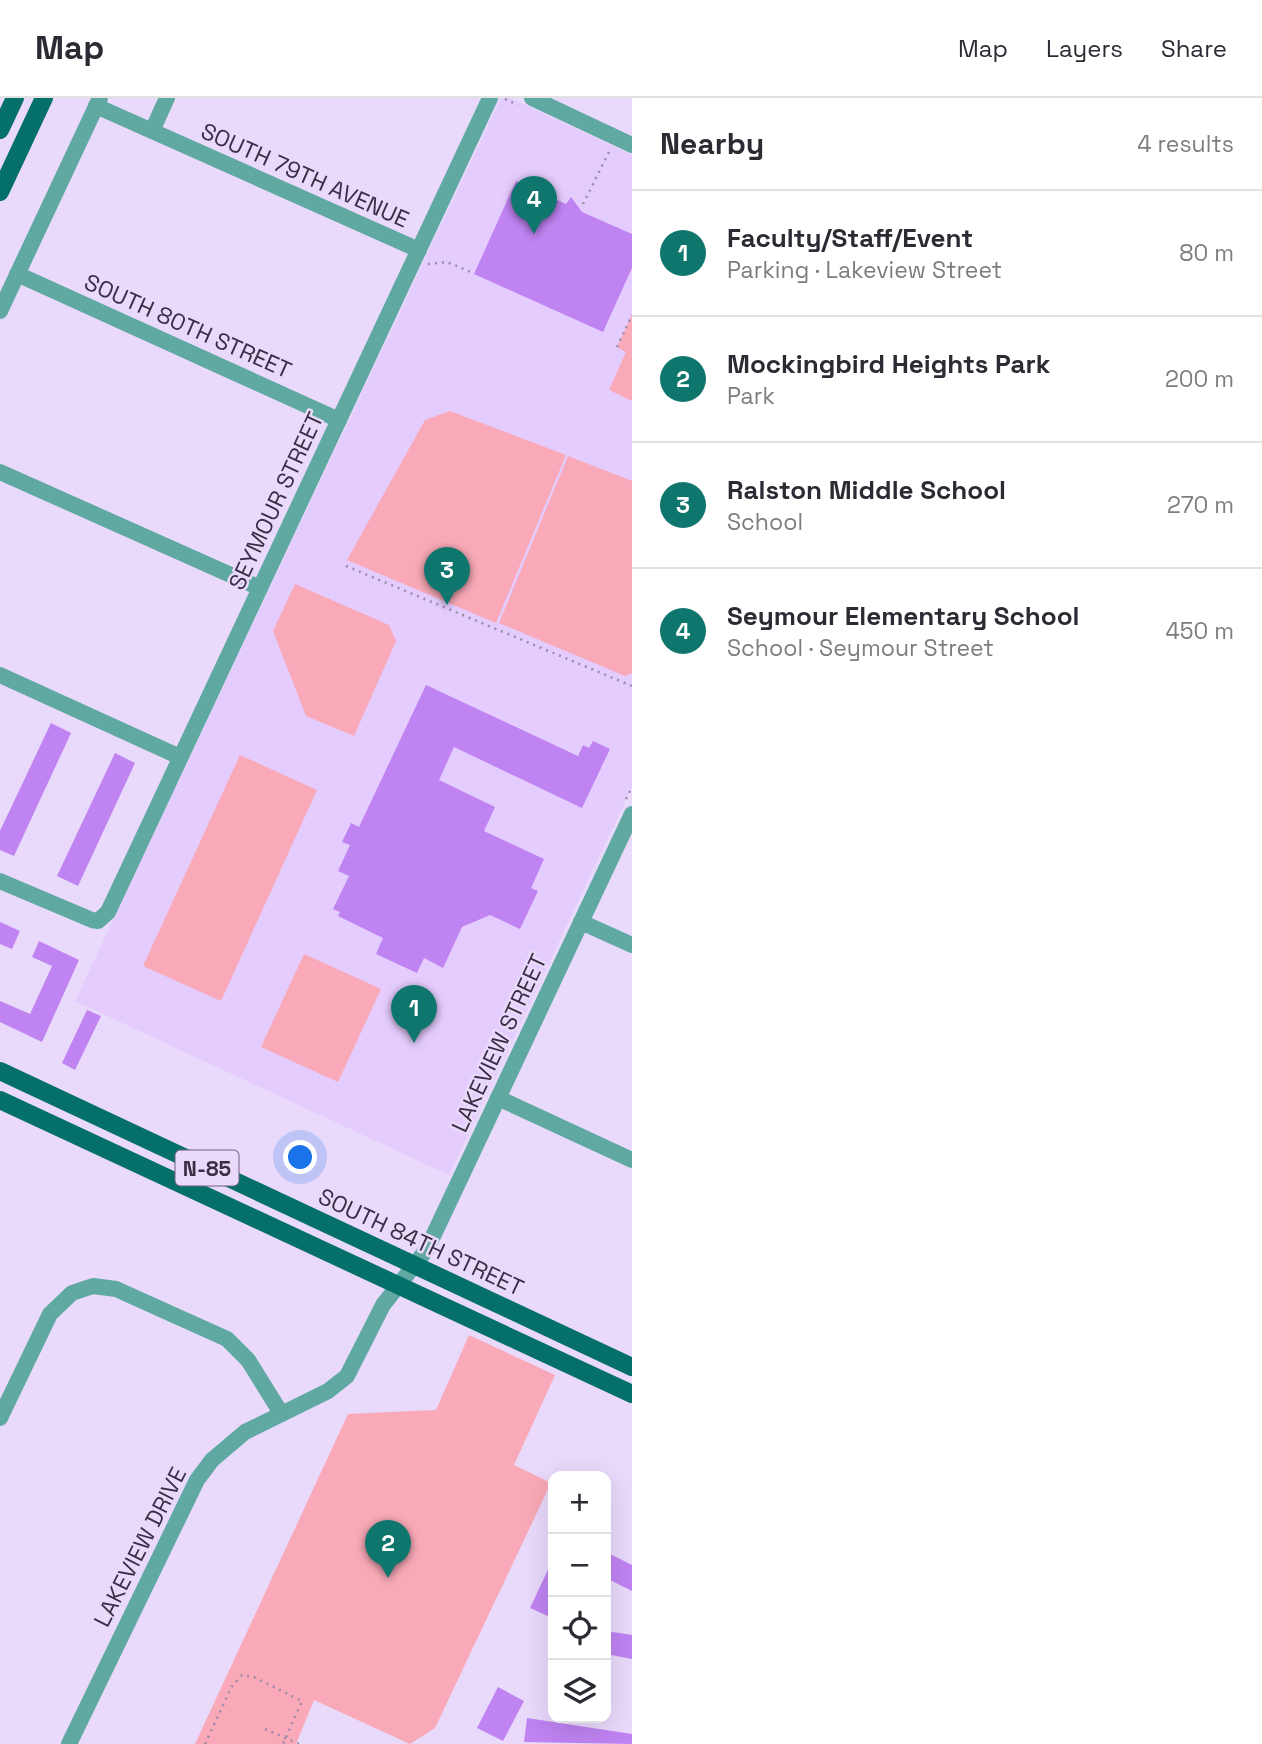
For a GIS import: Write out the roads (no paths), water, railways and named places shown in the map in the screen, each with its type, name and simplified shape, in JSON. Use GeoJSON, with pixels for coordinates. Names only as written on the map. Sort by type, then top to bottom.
{"type":"FeatureCollection","features":[{"type":"Feature","properties":{"kind":"main road"},"geometry":{"type":"LineString","coordinates":[[0,130],[15,98]]}},
{"type":"Feature","properties":{"kind":"main road"},"geometry":{"type":"LineString","coordinates":[[0,192],[44,98]]}},
{"type":"Feature","properties":{"kind":"main road","name":"SOUTH 84TH STREET"},"geometry":{"type":"LineString","coordinates":[[0,1071],[632,1367]]}},
{"type":"Feature","properties":{"kind":"main road","name":"N-85"},"geometry":{"type":"LineString","coordinates":[[0,1100],[632,1394]]}},
{"type":"Feature","properties":{"kind":"street"},"geometry":{"type":"LineString","coordinates":[[152,131],[167,98]]}},
{"type":"Feature","properties":{"kind":"street","name":"SEYMOUR STREET"},"geometry":{"type":"LineString","coordinates":[[0,881],[98,921],[107,912],[339,420],[421,257],[490,98]]}},
{"type":"Feature","properties":{"kind":"street"},"geometry":{"type":"LineString","coordinates":[[532,98],[632,145]]}},
{"type":"Feature","properties":{"kind":"street"},"geometry":{"type":"LineString","coordinates":[[0,311],[98,102]]}},
{"type":"Feature","properties":{"kind":"street","name":"SOUTH 79TH AVENUE"},"geometry":{"type":"LineString","coordinates":[[98,102],[152,131],[421,257]]}},
{"type":"Feature","properties":{"kind":"street","name":"SOUTH 80TH STREET"},"geometry":{"type":"LineString","coordinates":[[18,274],[339,420]]}},
{"type":"Feature","properties":{"kind":"street"},"geometry":{"type":"LineString","coordinates":[[0,472],[260,588]]}},
{"type":"Feature","properties":{"kind":"street"},"geometry":{"type":"LineString","coordinates":[[0,676],[180,757]]}},
{"type":"Feature","properties":{"kind":"street","name":"LAKEVIEW STREET"},"geometry":{"type":"LineString","coordinates":[[398,1286],[427,1249],[632,814]]}},
{"type":"Feature","properties":{"kind":"street"},"geometry":{"type":"LineString","coordinates":[[581,922],[632,945]]}},
{"type":"Feature","properties":{"kind":"street"},"geometry":{"type":"LineString","coordinates":[[498,1098],[632,1160]]}},
{"type":"Feature","properties":{"kind":"street"},"geometry":{"type":"LineString","coordinates":[[0,1418],[50,1314],[60,1301],[81,1289],[93,1286],[116,1289],[237,1346],[281,1413]]}},
{"type":"Feature","properties":{"kind":"street","name":"LAKEVIEW DRIVE"},"geometry":{"type":"LineString","coordinates":[[69,1744],[197,1480],[230,1443],[281,1413],[328,1391],[347,1376],[383,1305],[398,1286]]}},
{"type":"Feature","properties":{"kind":"place","name":"Seymour Elementary School"},"geometry":{"type":"Point","coordinates":[534,234]}},
{"type":"Feature","properties":{"kind":"place","name":"Ralston Middle School"},"geometry":{"type":"Point","coordinates":[447,605]}},
{"type":"Feature","properties":{"kind":"place","name":"Faculty/Staff/Event"},"geometry":{"type":"Point","coordinates":[414,1043]}},
{"type":"Feature","properties":{"kind":"place","name":"Mockingbird Heights Park"},"geometry":{"type":"Point","coordinates":[388,1578]}}]}
